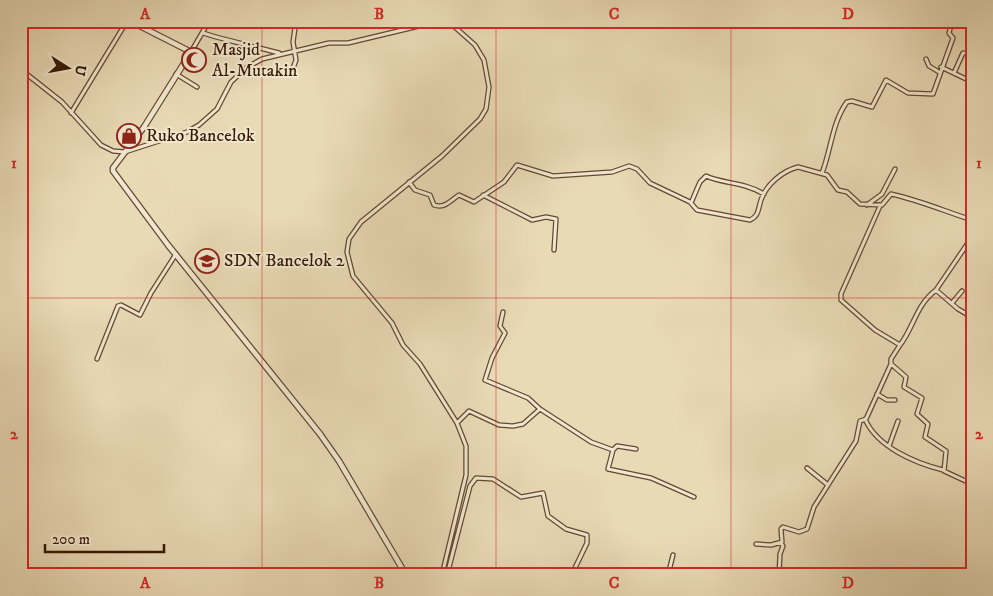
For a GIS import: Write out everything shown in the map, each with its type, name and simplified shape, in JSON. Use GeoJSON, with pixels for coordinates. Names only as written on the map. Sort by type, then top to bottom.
{"type":"FeatureCollection","features":[{"type":"Feature","properties":{"kind":"street"},"geometry":{"type":"LineString","coordinates":[[71,113],[128,21],[190,52]]}},
{"type":"Feature","properties":{"kind":"street"},"geometry":{"type":"LineString","coordinates":[[209,21],[175,74],[161,100],[112,168],[113,171],[176,254],[332,450],[406,575]]}},
{"type":"Feature","properties":{"kind":"street"},"geometry":{"type":"LineString","coordinates":[[292,71],[295,58],[296,21]]}},
{"type":"Feature","properties":{"kind":"street"},"geometry":{"type":"LineString","coordinates":[[24,72],[62,102],[101,145],[113,151],[125,152],[187,132],[199,125],[217,109],[231,82],[246,68],[262,59],[329,43],[348,42],[440,21]]}},
{"type":"Feature","properties":{"kind":"street"},"geometry":{"type":"LineString","coordinates":[[442,575],[467,466],[466,446],[458,422],[416,358],[403,345],[392,323],[353,276],[348,263],[348,245],[354,229],[442,156],[480,120],[488,104],[488,75],[484,60],[475,45],[448,21]]}},
{"type":"Feature","properties":{"kind":"street"},"geometry":{"type":"LineString","coordinates":[[822,173],[828,158],[834,130],[847,102],[852,101],[872,107],[880,94],[884,80],[908,93],[931,95],[953,38],[949,33],[952,21]]}},
{"type":"Feature","properties":{"kind":"street"},"geometry":{"type":"LineString","coordinates":[[202,33],[229,42],[238,42],[281,54]]}},
{"type":"Feature","properties":{"kind":"street"},"geometry":{"type":"LineString","coordinates":[[954,73],[963,53],[972,53]]}},
{"type":"Feature","properties":{"kind":"street"},"geometry":{"type":"LineString","coordinates":[[926,59],[929,66],[939,72]]}},
{"type":"Feature","properties":{"kind":"street"},"geometry":{"type":"LineString","coordinates":[[941,67],[966,79]]}},
{"type":"Feature","properties":{"kind":"street"},"geometry":{"type":"LineString","coordinates":[[175,74],[197,87]]}},
{"type":"Feature","properties":{"kind":"street"},"geometry":{"type":"LineString","coordinates":[[410,184],[430,195],[434,205],[438,206],[453,201],[459,195],[473,202],[507,179],[516,165],[553,176],[612,172],[629,166],[637,170],[650,183],[691,202],[702,212],[750,220],[757,215],[764,194],[775,178],[794,168],[822,173],[828,176],[838,190],[847,192],[858,203],[880,206]]}},
{"type":"Feature","properties":{"kind":"street"},"geometry":{"type":"LineString","coordinates":[[866,205],[882,194],[895,170]]}},
{"type":"Feature","properties":{"kind":"street"},"geometry":{"type":"LineString","coordinates":[[691,202],[700,182],[706,176],[713,180],[742,184],[764,194]]}},
{"type":"Feature","properties":{"kind":"street"},"geometry":{"type":"LineString","coordinates":[[900,345],[875,330],[843,302],[841,297],[880,206],[884,204],[891,194],[927,202],[945,212],[972,220]]}},
{"type":"Feature","properties":{"kind":"street"},"geometry":{"type":"LineString","coordinates":[[483,195],[532,220],[546,217],[556,219],[554,250]]}},
{"type":"Feature","properties":{"kind":"street"},"geometry":{"type":"LineString","coordinates":[[779,575],[780,555],[783,546],[781,543],[783,540],[781,528],[799,532],[807,529],[814,507],[856,441],[860,421],[865,419],[891,364],[891,359],[914,323],[915,314],[920,305],[936,290],[972,237]]}},
{"type":"Feature","properties":{"kind":"street"},"geometry":{"type":"LineString","coordinates":[[97,359],[119,306],[140,315],[151,293],[176,254]]}},
{"type":"Feature","properties":{"kind":"street"},"geometry":{"type":"LineString","coordinates":[[936,290],[972,316]]}},
{"type":"Feature","properties":{"kind":"street"},"geometry":{"type":"LineString","coordinates":[[952,303],[962,291]]}},
{"type":"Feature","properties":{"kind":"street"},"geometry":{"type":"LineString","coordinates":[[967,314],[972,308]]}},
{"type":"Feature","properties":{"kind":"street"},"geometry":{"type":"LineString","coordinates":[[503,312],[500,326],[505,333],[492,358],[485,380],[528,398],[540,410],[590,442],[613,450]]}},
{"type":"Feature","properties":{"kind":"street"},"geometry":{"type":"LineString","coordinates":[[891,364],[906,377],[904,388],[922,398],[917,416],[928,424],[925,437],[946,451],[944,470]]}},
{"type":"Feature","properties":{"kind":"street"},"geometry":{"type":"LineString","coordinates":[[877,394],[887,400],[895,400]]}},
{"type":"Feature","properties":{"kind":"street"},"geometry":{"type":"LineString","coordinates":[[458,422],[470,412],[499,425],[516,426],[526,422],[540,410]]}},
{"type":"Feature","properties":{"kind":"street"},"geometry":{"type":"LineString","coordinates":[[865,419],[871,432],[910,459],[944,470],[972,484]]}},
{"type":"Feature","properties":{"kind":"street"},"geometry":{"type":"LineString","coordinates":[[889,446],[898,421]]}},
{"type":"Feature","properties":{"kind":"street"},"geometry":{"type":"LineString","coordinates":[[636,449],[620,445],[613,450],[608,467],[610,470],[651,478],[694,497]]}},
{"type":"Feature","properties":{"kind":"street"},"geometry":{"type":"LineString","coordinates":[[807,468],[828,484]]}},
{"type":"Feature","properties":{"kind":"street"},"geometry":{"type":"LineString","coordinates":[[447,575],[470,486],[476,478],[486,477],[522,497],[543,493],[548,516],[566,529],[588,535],[587,544],[574,570]]}},
{"type":"Feature","properties":{"kind":"street"},"geometry":{"type":"LineString","coordinates":[[756,544],[781,543]]}},
{"type":"Feature","properties":{"kind":"street"},"geometry":{"type":"LineString","coordinates":[[668,575],[673,555]]}},
{"type":"Feature","properties":{"kind":"place","name":"Masjid Al-Mutakin"},"geometry":{"type":"Point","coordinates":[194,60]}},
{"type":"Feature","properties":{"kind":"place","name":"Ruko Bancelok"},"geometry":{"type":"Point","coordinates":[129,136]}},
{"type":"Feature","properties":{"kind":"place","name":"SDN Bancelok 2"},"geometry":{"type":"Point","coordinates":[207,261]}}]}
